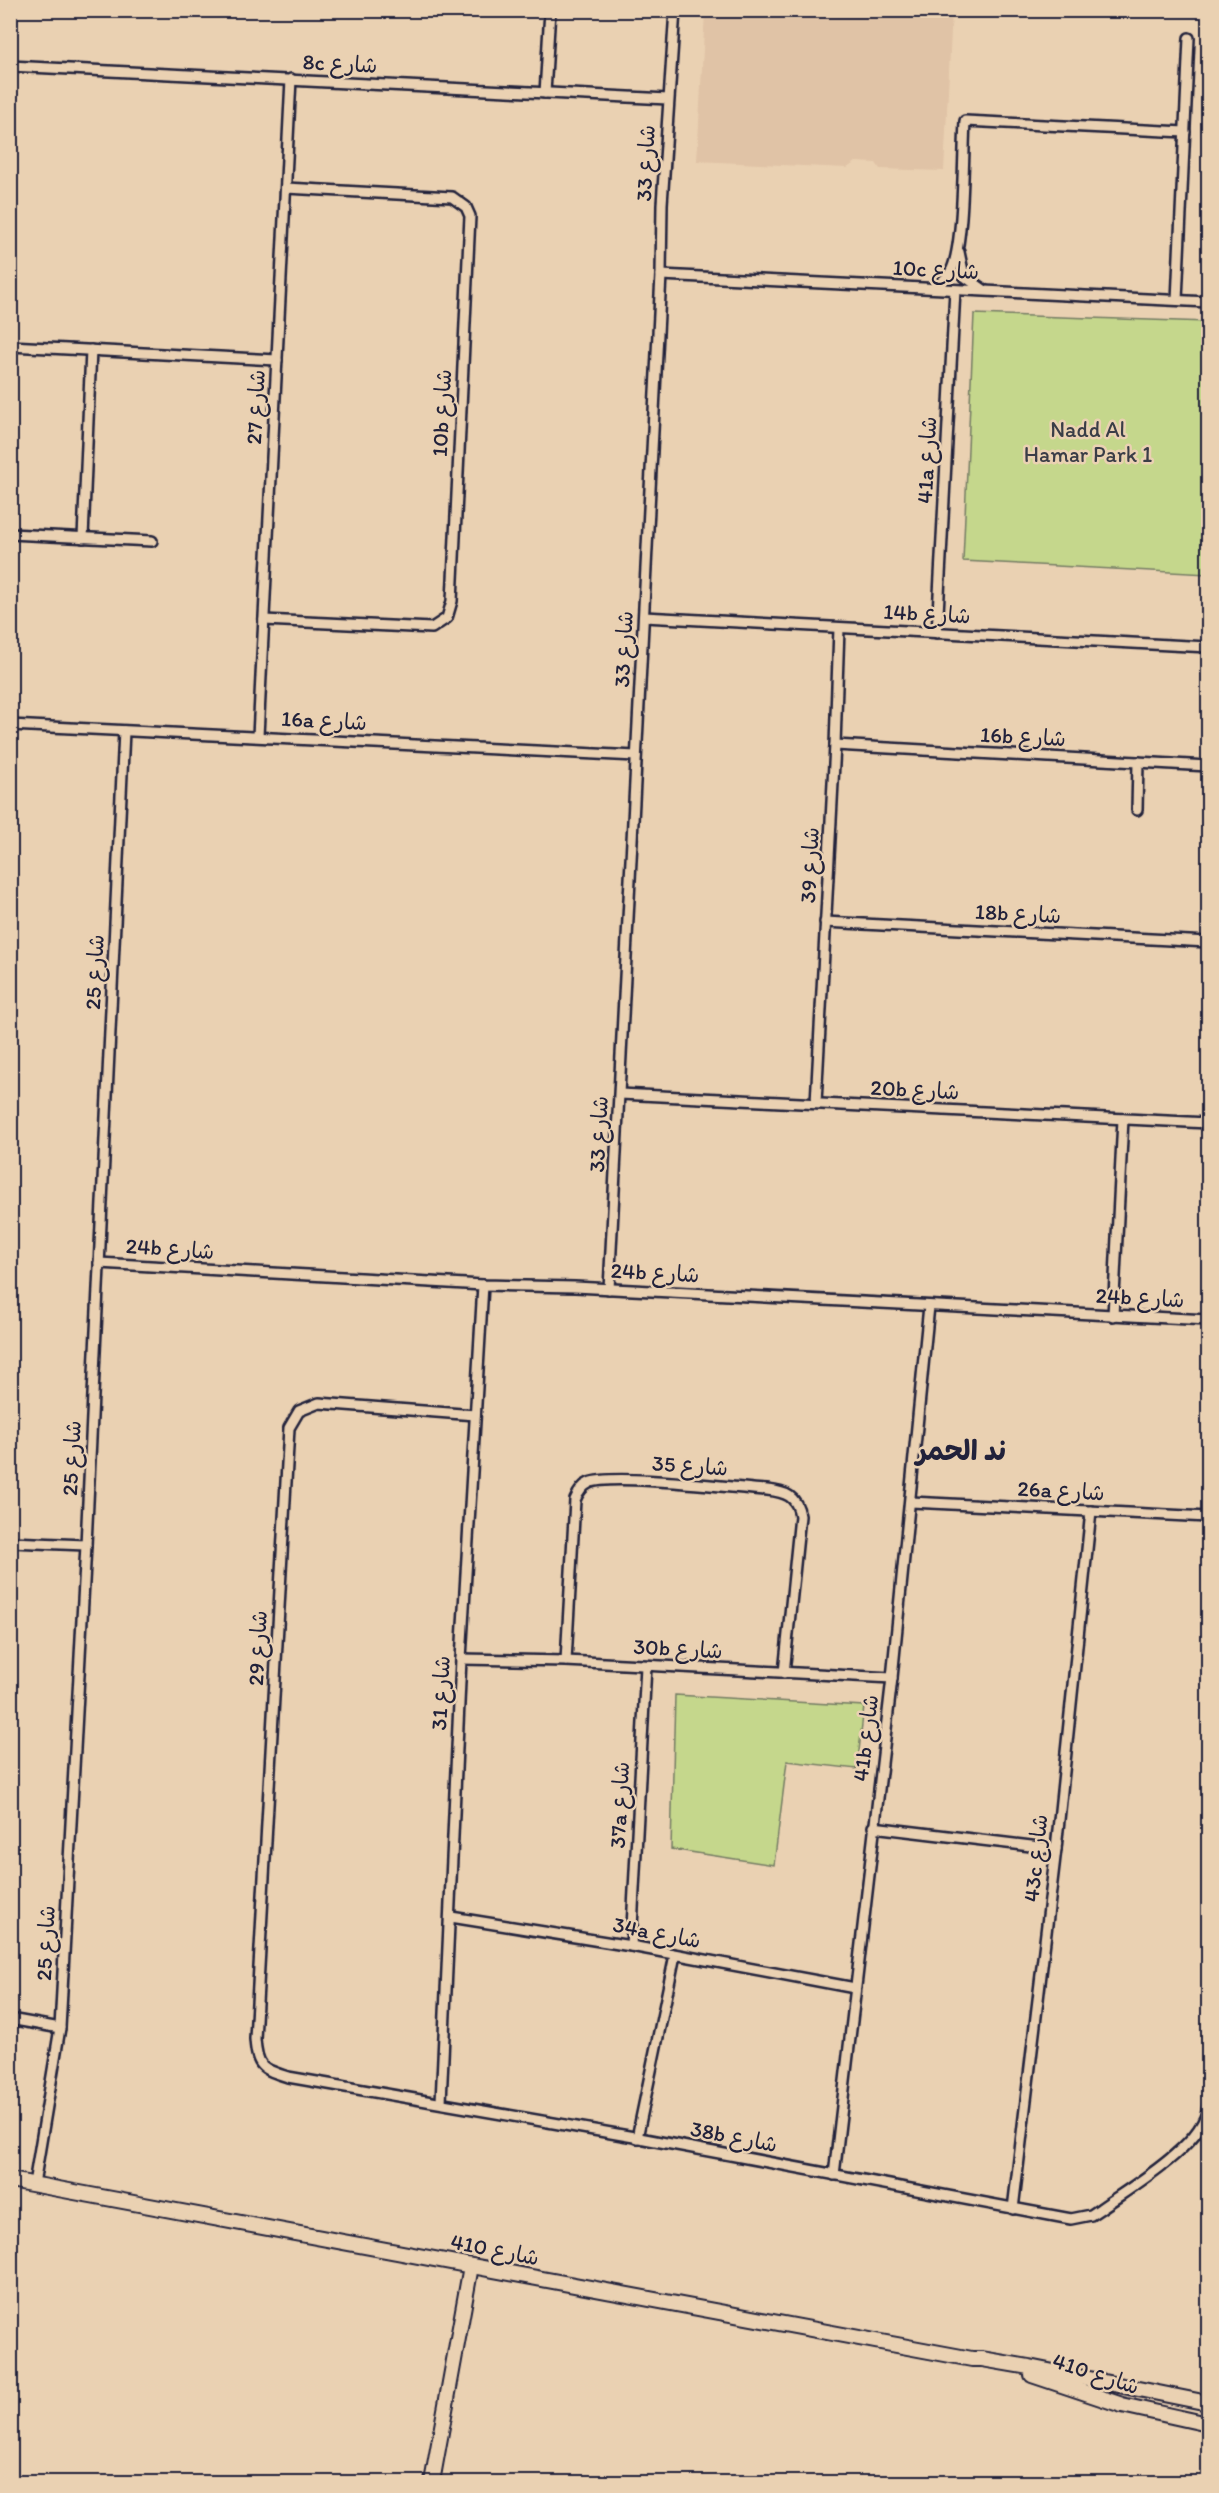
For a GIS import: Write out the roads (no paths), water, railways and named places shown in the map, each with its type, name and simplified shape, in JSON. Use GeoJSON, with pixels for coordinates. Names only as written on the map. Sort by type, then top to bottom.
{"type":"FeatureCollection","features":[{"type":"Feature","properties":{"kind":"street"},"geometry":{"type":"LineString","coordinates":[[545,93],[550,10]]}},
{"type":"Feature","properties":{"kind":"street","name":"شارع 33"},"geometry":{"type":"LineString","coordinates":[[609,1289],[668,99],[675,10]]}},
{"type":"Feature","properties":{"kind":"street"},"geometry":{"type":"LineString","coordinates":[[1177,300],[1189,38]]}},
{"type":"Feature","properties":{"kind":"street","name":"8c شارع"},"geometry":{"type":"LineString","coordinates":[[10,66],[668,99]]}},
{"type":"Feature","properties":{"kind":"street","name":"شارع 27"},"geometry":{"type":"LineString","coordinates":[[258,736],[291,79]]}},
{"type":"Feature","properties":{"kind":"street"},"geometry":{"type":"LineString","coordinates":[[933,288],[951,272],[958,241],[965,121],[1185,132]]}},
{"type":"Feature","properties":{"kind":"street","name":"10b شارع"},"geometry":{"type":"LineString","coordinates":[[264,620],[432,628],[447,618],[452,601],[470,216],[466,207],[452,197],[286,188]]}},
{"type":"Feature","properties":{"kind":"street"},"geometry":{"type":"LineString","coordinates":[[958,241],[964,276],[986,292]]}},
{"type":"Feature","properties":{"kind":"street","name":"10c شارع"},"geometry":{"type":"LineString","coordinates":[[661,275],[1209,302]]}},
{"type":"Feature","properties":{"kind":"street","name":"41a شارع"},"geometry":{"type":"LineString","coordinates":[[937,633],[955,290]]}},
{"type":"Feature","properties":{"kind":"street"},"geometry":{"type":"LineString","coordinates":[[10,346],[277,360]]}},
{"type":"Feature","properties":{"kind":"street"},"geometry":{"type":"LineString","coordinates":[[83,538],[91,350]]}},
{"type":"Feature","properties":{"kind":"street"},"geometry":{"type":"LineString","coordinates":[[10,534],[152,541]]}},
{"type":"Feature","properties":{"kind":"street","name":"14b شارع"},"geometry":{"type":"LineString","coordinates":[[644,617],[1209,647]]}},
{"type":"Feature","properties":{"kind":"street","name":"شارع 39"},"geometry":{"type":"LineString","coordinates":[[816,1103],[839,628]]}},
{"type":"Feature","properties":{"kind":"street","name":"16a شارع"},"geometry":{"type":"LineString","coordinates":[[10,725],[636,756]]}},
{"type":"Feature","properties":{"kind":"street","name":"شارع 25"},"geometry":{"type":"LineString","coordinates":[[34,2184],[60,2028],[86,1545],[124,731]]}},
{"type":"Feature","properties":{"kind":"street","name":"16b شارع"},"geometry":{"type":"LineString","coordinates":[[835,745],[1209,766]]}},
{"type":"Feature","properties":{"kind":"street"},"geometry":{"type":"LineString","coordinates":[[1137,810],[1138,762]]}},
{"type":"Feature","properties":{"kind":"street","name":"18b شارع"},"geometry":{"type":"LineString","coordinates":[[825,922],[1209,942]]}},
{"type":"Feature","properties":{"kind":"street","name":"20b شارع"},"geometry":{"type":"LineString","coordinates":[[620,1094],[1209,1123]]}},
{"type":"Feature","properties":{"kind":"street"},"geometry":{"type":"LineString","coordinates":[[1113,1316],[1123,1119]]}},
{"type":"Feature","properties":{"kind":"street","name":"24b شارع"},"geometry":{"type":"LineString","coordinates":[[99,1263],[483,1285],[609,1289],[1209,1320]]}},
{"type":"Feature","properties":{"kind":"street","name":"شارع 31"},"geometry":{"type":"LineString","coordinates":[[441,2102],[461,1659],[483,1285]]}},
{"type":"Feature","properties":{"kind":"street","name":"41b شارع"},"geometry":{"type":"LineString","coordinates":[[834,2175],[892,1678],[929,1306]]}},
{"type":"Feature","properties":{"kind":"street","name":"شارع 29"},"geometry":{"type":"LineString","coordinates":[[262,2066],[256,2058],[256,2006],[289,1428],[299,1411],[319,1403],[475,1415]]}},
{"type":"Feature","properties":{"kind":"street","name":"شارع 35"},"geometry":{"type":"LineString","coordinates":[[566,1661],[575,1500],[579,1491],[587,1484],[615,1480],[767,1490],[790,1495],[798,1504],[800,1516],[784,1673]]}},
{"type":"Feature","properties":{"kind":"street","name":"26a شارع"},"geometry":{"type":"LineString","coordinates":[[911,1502],[1209,1517]]}},
{"type":"Feature","properties":{"kind":"street","name":"43c شارع"},"geometry":{"type":"LineString","coordinates":[[1013,2209],[1056,1849],[1091,1511]]}},
{"type":"Feature","properties":{"kind":"street"},"geometry":{"type":"LineString","coordinates":[[10,1542],[86,1545]]}},
{"type":"Feature","properties":{"kind":"street","name":"30b شارع"},"geometry":{"type":"LineString","coordinates":[[461,1659],[566,1661],[892,1678]]}},
{"type":"Feature","properties":{"kind":"street","name":"37a شارع"},"geometry":{"type":"LineString","coordinates":[[631,1946],[646,1666]]}},
{"type":"Feature","properties":{"kind":"street"},"geometry":{"type":"LineString","coordinates":[[873,1827],[1056,1849]]}},
{"type":"Feature","properties":{"kind":"street","name":"34a شارع"},"geometry":{"type":"LineString","coordinates":[[451,1917],[631,1946],[855,1988]]}},
{"type":"Feature","properties":{"kind":"street"},"geometry":{"type":"LineString","coordinates":[[638,2138],[675,1955]]}},
{"type":"Feature","properties":{"kind":"street"},"geometry":{"type":"LineString","coordinates":[[10,2019],[60,2028]]}},
{"type":"Feature","properties":{"kind":"street","name":"38b شارع"},"geometry":{"type":"LineString","coordinates":[[262,2066],[288,2077],[441,2102],[1071,2218],[1091,2215],[1180,2150],[1198,2133],[1209,2106]]}},
{"type":"Feature","properties":{"kind":"street","name":"شارع 410"},"geometry":{"type":"LineString","coordinates":[[10,2180],[972,2360],[1027,2373],[1122,2405],[1209,2424]]}},
{"type":"Feature","properties":{"kind":"street"},"geometry":{"type":"LineString","coordinates":[[432,2482],[471,2266]]}},
{"type":"Feature","properties":{"kind":"street","name":"شارع 410"},"geometry":{"type":"LineString","coordinates":[[972,2360],[982,2359],[1029,2367],[1209,2403]]}},
{"type":"Feature","properties":{"kind":"district","name":"ند الحمر"},"geometry":{"type":"Point","coordinates":[961,1450]}},
{"type":"Feature","properties":{"kind":"park label","name":"Nadd Al Hamar Park 1"},"geometry":{"type":"Point","coordinates":[1088,442]}}]}
